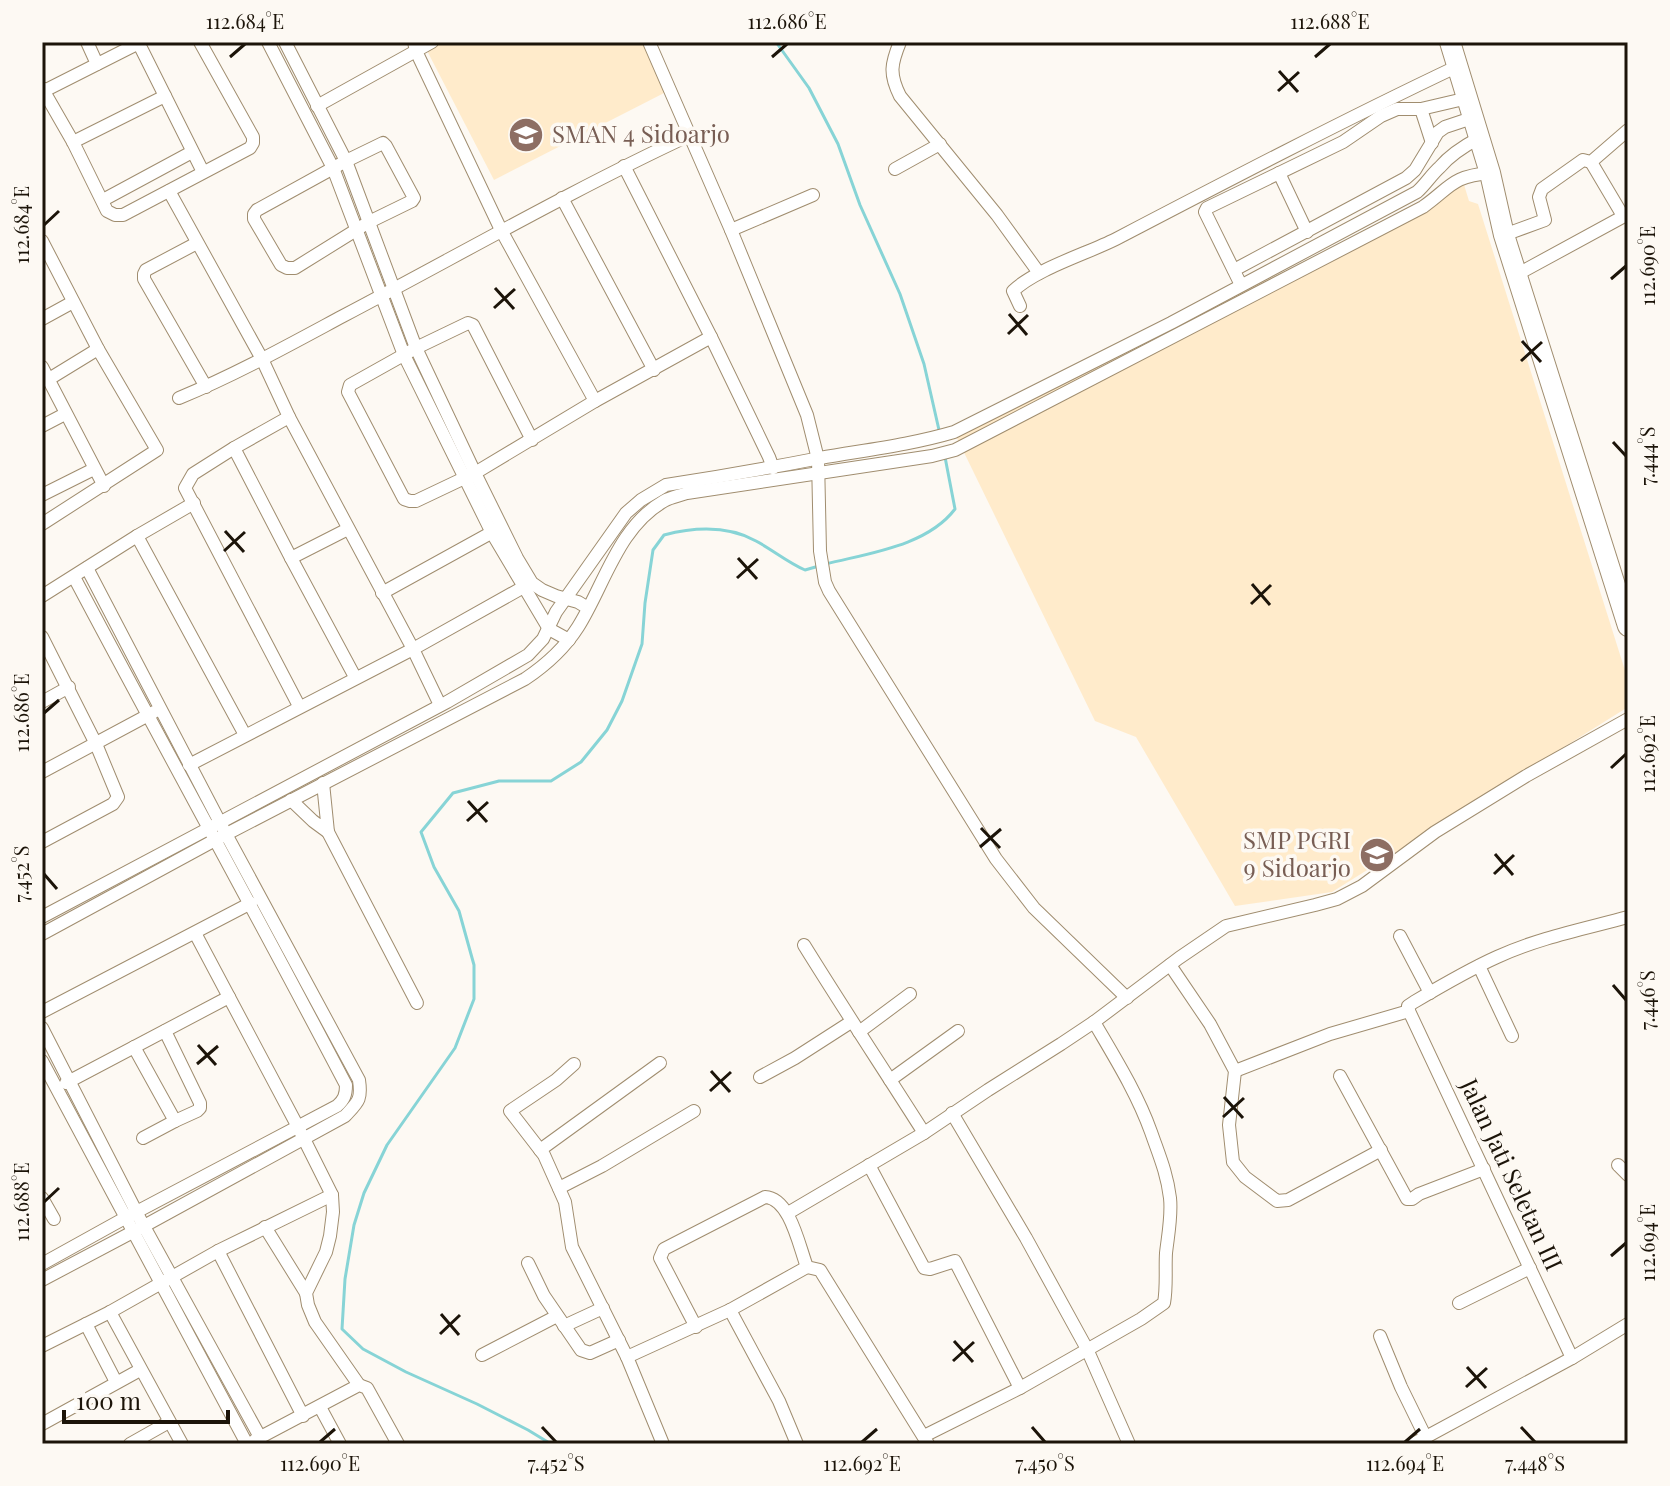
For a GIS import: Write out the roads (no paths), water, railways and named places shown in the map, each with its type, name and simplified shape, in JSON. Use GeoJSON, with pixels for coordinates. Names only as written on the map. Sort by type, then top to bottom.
{"type":"FeatureCollection","features":[{"type":"Feature","properties":{"kind":"main road"},"geometry":{"type":"LineString","coordinates":[[1450,42],[1490,173],[1516,275],[1628,626]]}},
{"type":"Feature","properties":{"kind":"street"},"geometry":{"type":"LineString","coordinates":[[87,42],[97,64]]}},
{"type":"Feature","properties":{"kind":"street"},"geometry":{"type":"LineString","coordinates":[[200,42],[253,137],[253,143],[250,148],[123,215],[107,211],[43,89],[138,42],[203,172]]}},
{"type":"Feature","properties":{"kind":"street"},"geometry":{"type":"LineString","coordinates":[[268,42],[333,168],[382,296],[497,530],[549,629],[569,640]]}},
{"type":"Feature","properties":{"kind":"street"},"geometry":{"type":"LineString","coordinates":[[275,55],[287,46],[302,42]]}},
{"type":"Feature","properties":{"kind":"street"},"geometry":{"type":"LineString","coordinates":[[317,106],[415,46],[432,42]]}},
{"type":"Feature","properties":{"kind":"street"},"geometry":{"type":"LineString","coordinates":[[649,42],[807,415],[818,459],[820,551],[825,582],[996,859],[1034,908],[1127,998]]}},
{"type":"Feature","properties":{"kind":"street"},"geometry":{"type":"LineString","coordinates":[[900,42],[891,75],[900,96],[997,215],[1039,273]]}},
{"type":"Feature","properties":{"kind":"street"},"geometry":{"type":"LineString","coordinates":[[287,46],[346,161],[394,290],[410,352]]}},
{"type":"Feature","properties":{"kind":"street"},"geometry":{"type":"LineString","coordinates":[[415,46],[501,230],[595,401]]}},
{"type":"Feature","properties":{"kind":"street"},"geometry":{"type":"LineString","coordinates":[[1020,306],[1013,291],[1039,273],[1114,240],[1362,111],[1458,66]]}},
{"type":"Feature","properties":{"kind":"street"},"geometry":{"type":"LineString","coordinates":[[73,142],[165,96]]}},
{"type":"Feature","properties":{"kind":"street"},"geometry":{"type":"LineString","coordinates":[[1257,295],[1234,270],[1205,212],[1212,205],[1343,142],[1397,109],[1470,108]]}},
{"type":"Feature","properties":{"kind":"street"},"geometry":{"type":"LineString","coordinates":[[1234,270],[1406,178],[1415,170],[1441,129],[1470,108]]}},
{"type":"Feature","properties":{"kind":"street"},"geometry":{"type":"LineString","coordinates":[[1421,109],[1432,143]]}},
{"type":"Feature","properties":{"kind":"street"},"geometry":{"type":"LineString","coordinates":[[1591,162],[1628,130]]}},
{"type":"Feature","properties":{"kind":"street"},"geometry":{"type":"LineString","coordinates":[[179,398],[262,359],[562,198],[690,135]]}},
{"type":"Feature","properties":{"kind":"street"},"geometry":{"type":"LineString","coordinates":[[757,477],[773,468],[924,441],[954,432],[1171,323],[1417,192],[1449,158],[1479,138]]}},
{"type":"Feature","properties":{"kind":"street"},"geometry":{"type":"LineString","coordinates":[[383,143],[414,198],[295,268],[287,268],[281,265],[254,214],[333,168],[383,143]]}},
{"type":"Feature","properties":{"kind":"street"},"geometry":{"type":"LineString","coordinates":[[895,169],[940,144]]}},
{"type":"Feature","properties":{"kind":"street"},"geometry":{"type":"LineString","coordinates":[[103,200],[192,152]]}},
{"type":"Feature","properties":{"kind":"street"},"geometry":{"type":"LineString","coordinates":[[1504,235],[1545,220],[1539,197],[1542,189],[1583,160],[1591,162],[1626,215],[1516,275]]}},
{"type":"Feature","properties":{"kind":"street"},"geometry":{"type":"LineString","coordinates":[[624,166],[773,468]]}},
{"type":"Feature","properties":{"kind":"street"},"geometry":{"type":"LineString","coordinates":[[1279,173],[1307,232]]}},
{"type":"Feature","properties":{"kind":"street"},"geometry":{"type":"LineString","coordinates":[[42,917],[443,704],[528,655],[537,647],[553,618],[626,513],[666,485],[819,474],[955,450],[1423,207],[1462,178],[1490,173]]}},
{"type":"Feature","properties":{"kind":"street"},"geometry":{"type":"LineString","coordinates":[[169,191],[262,359],[289,417],[382,593],[443,704],[454,716]]}},
{"type":"Feature","properties":{"kind":"street"},"geometry":{"type":"LineString","coordinates":[[731,230],[813,195]]}},
{"type":"Feature","properties":{"kind":"street"},"geometry":{"type":"LineString","coordinates":[[562,198],[654,370]]}},
{"type":"Feature","properties":{"kind":"street"},"geometry":{"type":"LineString","coordinates":[[42,241],[98,349],[157,450],[42,524]]}},
{"type":"Feature","properties":{"kind":"street"},"geometry":{"type":"LineString","coordinates":[[197,243],[146,270],[144,279],[206,387]]}},
{"type":"Feature","properties":{"kind":"street"},"geometry":{"type":"LineString","coordinates":[[42,319],[73,302]]}},
{"type":"Feature","properties":{"kind":"street"},"geometry":{"type":"LineString","coordinates":[[532,440],[473,325],[468,323],[350,385],[348,392],[404,499],[416,501],[470,475],[532,440],[595,401],[711,337]]}},
{"type":"Feature","properties":{"kind":"street"},"geometry":{"type":"LineString","coordinates":[[1171,323],[1178,336]]}},
{"type":"Feature","properties":{"kind":"street"},"geometry":{"type":"LineString","coordinates":[[98,349],[45,373],[104,486]]}},
{"type":"Feature","properties":{"kind":"street"},"geometry":{"type":"LineString","coordinates":[[995,411],[1003,426]]}},
{"type":"Feature","properties":{"kind":"street"},"geometry":{"type":"LineString","coordinates":[[42,426],[65,414]]}},
{"type":"Feature","properties":{"kind":"street"},"geometry":{"type":"LineString","coordinates":[[289,417],[193,474],[185,488],[299,706]]}},
{"type":"Feature","properties":{"kind":"street"},"geometry":{"type":"LineString","coordinates":[[234,448],[355,677]]}},
{"type":"Feature","properties":{"kind":"street"},"geometry":{"type":"LineString","coordinates":[[42,495],[94,469]]}},
{"type":"Feature","properties":{"kind":"street"},"geometry":{"type":"LineString","coordinates":[[42,934],[542,668],[569,640],[625,539],[651,510],[666,500],[725,481]]}},
{"type":"Feature","properties":{"kind":"street"},"geometry":{"type":"LineString","coordinates":[[42,596],[194,503]]}},
{"type":"Feature","properties":{"kind":"street"},"geometry":{"type":"LineString","coordinates":[[291,558],[348,529]]}},
{"type":"Feature","properties":{"kind":"street"},"geometry":{"type":"LineString","coordinates":[[382,593],[497,530]]}},
{"type":"Feature","properties":{"kind":"street"},"geometry":{"type":"LineString","coordinates":[[137,536],[245,735]]}},
{"type":"Feature","properties":{"kind":"street"},"geometry":{"type":"LineString","coordinates":[[87,568],[189,765],[251,903],[346,1085],[344,1100],[301,1133]]}},
{"type":"Feature","properties":{"kind":"street"},"geometry":{"type":"LineString","coordinates":[[74,577],[147,716],[214,824]]}},
{"type":"Feature","properties":{"kind":"street"},"geometry":{"type":"LineString","coordinates":[[189,765],[413,649],[528,585],[588,608]]}},
{"type":"Feature","properties":{"kind":"street"},"geometry":{"type":"LineString","coordinates":[[42,637],[69,687],[118,794],[117,801],[42,842]]}},
{"type":"Feature","properties":{"kind":"street"},"geometry":{"type":"LineString","coordinates":[[42,702],[69,687]]}},
{"type":"Feature","properties":{"kind":"street"},"geometry":{"type":"LineString","coordinates":[[42,772],[160,709]]}},
{"type":"Feature","properties":{"kind":"street"},"geometry":{"type":"LineString","coordinates":[[424,713],[431,728]]}},
{"type":"Feature","properties":{"kind":"street"},"geometry":{"type":"LineString","coordinates":[[788,1213],[924,1133],[1094,1022],[1226,926],[1337,899],[1362,886],[1435,832],[1628,719]]}},
{"type":"Feature","properties":{"kind":"street"},"geometry":{"type":"LineString","coordinates":[[323,783],[328,832],[417,1003]]}},
{"type":"Feature","properties":{"kind":"street"},"geometry":{"type":"LineString","coordinates":[[291,800],[328,832]]}},
{"type":"Feature","properties":{"kind":"street"},"geometry":{"type":"LineString","coordinates":[[42,1264],[134,1221],[301,1133],[345,1116],[358,1102],[361,1093],[359,1080],[220,837]]}},
{"type":"Feature","properties":{"kind":"street"},"geometry":{"type":"LineString","coordinates":[[42,1012],[251,903]]}},
{"type":"Feature","properties":{"kind":"street"},"geometry":{"type":"LineString","coordinates":[[1235,1071],[1330,1034],[1409,1011],[1408,1006],[1462,974],[1528,945],[1628,917]]}},
{"type":"Feature","properties":{"kind":"street"},"geometry":{"type":"LineString","coordinates":[[195,933],[332,1195],[333,1212],[326,1252],[306,1293]]}},
{"type":"Feature","properties":{"kind":"street"},"geometry":{"type":"LineString","coordinates":[[1400,936],[1430,993]]}},
{"type":"Feature","properties":{"kind":"street"},"geometry":{"type":"LineString","coordinates":[[804,945],[924,1133]]}},
{"type":"Feature","properties":{"kind":"street"},"geometry":{"type":"LineString","coordinates":[[1170,965],[1210,1024],[1235,1071],[1229,1125],[1233,1162],[1245,1177],[1277,1201],[1288,1200],[1381,1150]]}},
{"type":"Feature","properties":{"kind":"street"},"geometry":{"type":"LineString","coordinates":[[1479,966],[1512,1036]]}},
{"type":"Feature","properties":{"kind":"street"},"geometry":{"type":"LineString","coordinates":[[760,1077],[910,994]]}},
{"type":"Feature","properties":{"kind":"street"},"geometry":{"type":"LineString","coordinates":[[57,1083],[229,997]]}},
{"type":"Feature","properties":{"kind":"street","name":"Jalan Jati Seletan III"},"geometry":{"type":"LineString","coordinates":[[1409,1011],[1572,1358]]}},
{"type":"Feature","properties":{"kind":"street"},"geometry":{"type":"LineString","coordinates":[[627,1357],[730,1310],[807,1267],[820,1270],[926,1440],[1164,1303],[1171,1214],[1161,1155],[1126,1075],[1094,1022]]}},
{"type":"Feature","properties":{"kind":"street"},"geometry":{"type":"LineString","coordinates":[[42,1028],[57,1083]]}},
{"type":"Feature","properties":{"kind":"street"},"geometry":{"type":"LineString","coordinates":[[143,1138],[200,1108],[165,1031]]}},
{"type":"Feature","properties":{"kind":"street"},"geometry":{"type":"LineString","coordinates":[[890,1080],[958,1031]]}},
{"type":"Feature","properties":{"kind":"street"},"geometry":{"type":"LineString","coordinates":[[134,1047],[175,1121]]}},
{"type":"Feature","properties":{"kind":"street"},"geometry":{"type":"LineString","coordinates":[[42,1061],[257,1439],[279,1444]]}},
{"type":"Feature","properties":{"kind":"street"},"geometry":{"type":"LineString","coordinates":[[540,1150],[660,1063]]}},
{"type":"Feature","properties":{"kind":"street"},"geometry":{"type":"LineString","coordinates":[[574,1064],[510,1111],[540,1150],[559,1188],[565,1202],[572,1247],[627,1357],[663,1444]]}},
{"type":"Feature","properties":{"kind":"street"},"geometry":{"type":"LineString","coordinates":[[1340,1076],[1407,1199],[1484,1169]]}},
{"type":"Feature","properties":{"kind":"street"},"geometry":{"type":"LineString","coordinates":[[559,1188],[694,1111]]}},
{"type":"Feature","properties":{"kind":"street"},"geometry":{"type":"LineString","coordinates":[[952,1113],[1087,1349],[1129,1444]]}},
{"type":"Feature","properties":{"kind":"street"},"geometry":{"type":"LineString","coordinates":[[869,1165],[924,1268],[955,1261],[1020,1388]]}},
{"type":"Feature","properties":{"kind":"street"},"geometry":{"type":"LineString","coordinates":[[1618,1165],[1628,1175]]}},
{"type":"Feature","properties":{"kind":"street"},"geometry":{"type":"LineString","coordinates":[[42,1346],[218,1251],[332,1195]]}},
{"type":"Feature","properties":{"kind":"street"},"geometry":{"type":"LineString","coordinates":[[696,1327],[660,1258],[664,1249],[765,1197],[773,1197],[788,1213],[807,1267]]}},
{"type":"Feature","properties":{"kind":"street"},"geometry":{"type":"LineString","coordinates":[[42,1198],[54,1219]]}},
{"type":"Feature","properties":{"kind":"street"},"geometry":{"type":"LineString","coordinates":[[42,1280],[134,1221]]}},
{"type":"Feature","properties":{"kind":"street"},"geometry":{"type":"LineString","coordinates":[[265,1227],[306,1293],[315,1322],[359,1385],[367,1388],[398,1444]]}},
{"type":"Feature","properties":{"kind":"street"},"geometry":{"type":"LineString","coordinates":[[218,1251],[303,1416]]}},
{"type":"Feature","properties":{"kind":"street"},"geometry":{"type":"LineString","coordinates":[[528,1263],[544,1296],[581,1350],[590,1353],[619,1340]]}},
{"type":"Feature","properties":{"kind":"street"},"geometry":{"type":"LineString","coordinates":[[1459,1303],[1530,1268]]}},
{"type":"Feature","properties":{"kind":"street"},"geometry":{"type":"LineString","coordinates":[[482,1355],[561,1321],[603,1308]]}},
{"type":"Feature","properties":{"kind":"street"},"geometry":{"type":"LineString","coordinates":[[730,1310],[779,1401],[797,1444]]}},
{"type":"Feature","properties":{"kind":"street"},"geometry":{"type":"LineString","coordinates":[[110,1312],[182,1444]]}},
{"type":"Feature","properties":{"kind":"street"},"geometry":{"type":"LineString","coordinates":[[86,1324],[116,1382]]}},
{"type":"Feature","properties":{"kind":"street"},"geometry":{"type":"LineString","coordinates":[[1413,1444],[1628,1324]]}},
{"type":"Feature","properties":{"kind":"street"},"geometry":{"type":"LineString","coordinates":[[1380,1336],[1426,1438]]}},
{"type":"Feature","properties":{"kind":"street"},"geometry":{"type":"LineString","coordinates":[[42,1424],[140,1370]]}},
{"type":"Feature","properties":{"kind":"street"},"geometry":{"type":"LineString","coordinates":[[257,1439],[359,1385]]}},
{"type":"Feature","properties":{"kind":"street"},"geometry":{"type":"LineString","coordinates":[[320,1407],[340,1444]]}},
{"type":"Feature","properties":{"kind":"street"},"geometry":{"type":"LineString","coordinates":[[130,1444],[169,1422]]}},
{"type":"Feature","properties":{"kind":"waterway"},"geometry":{"type":"LineString","coordinates":[[776,42],[809,88],[838,144],[860,205],[900,294],[924,364],[939,430]]}},
{"type":"Feature","properties":{"kind":"waterway"},"geometry":{"type":"LineString","coordinates":[[826,564],[913,540],[943,522],[955,509],[945,457]]}},
{"type":"Feature","properties":{"kind":"waterway"},"geometry":{"type":"LineString","coordinates":[[551,1444],[363,1349],[342,1329],[345,1279],[354,1225],[364,1193],[387,1145],[455,1048],[474,999],[474,965],[459,911],[434,867],[421,832],[453,793],[499,781],[551,781],[581,762],[607,730],[622,701],[642,644],[653,550],[664,535],[699,529],[734,532],[756,541],[805,570],[819,566]]}},
{"type":"Feature","properties":{"kind":"place","name":"SMAN 4 Sidoarjo"},"geometry":{"type":"Point","coordinates":[526,135]}},
{"type":"Feature","properties":{"kind":"place","name":"SMP PGRI 9 Sidoarjo"},"geometry":{"type":"Point","coordinates":[1377,855]}}]}
